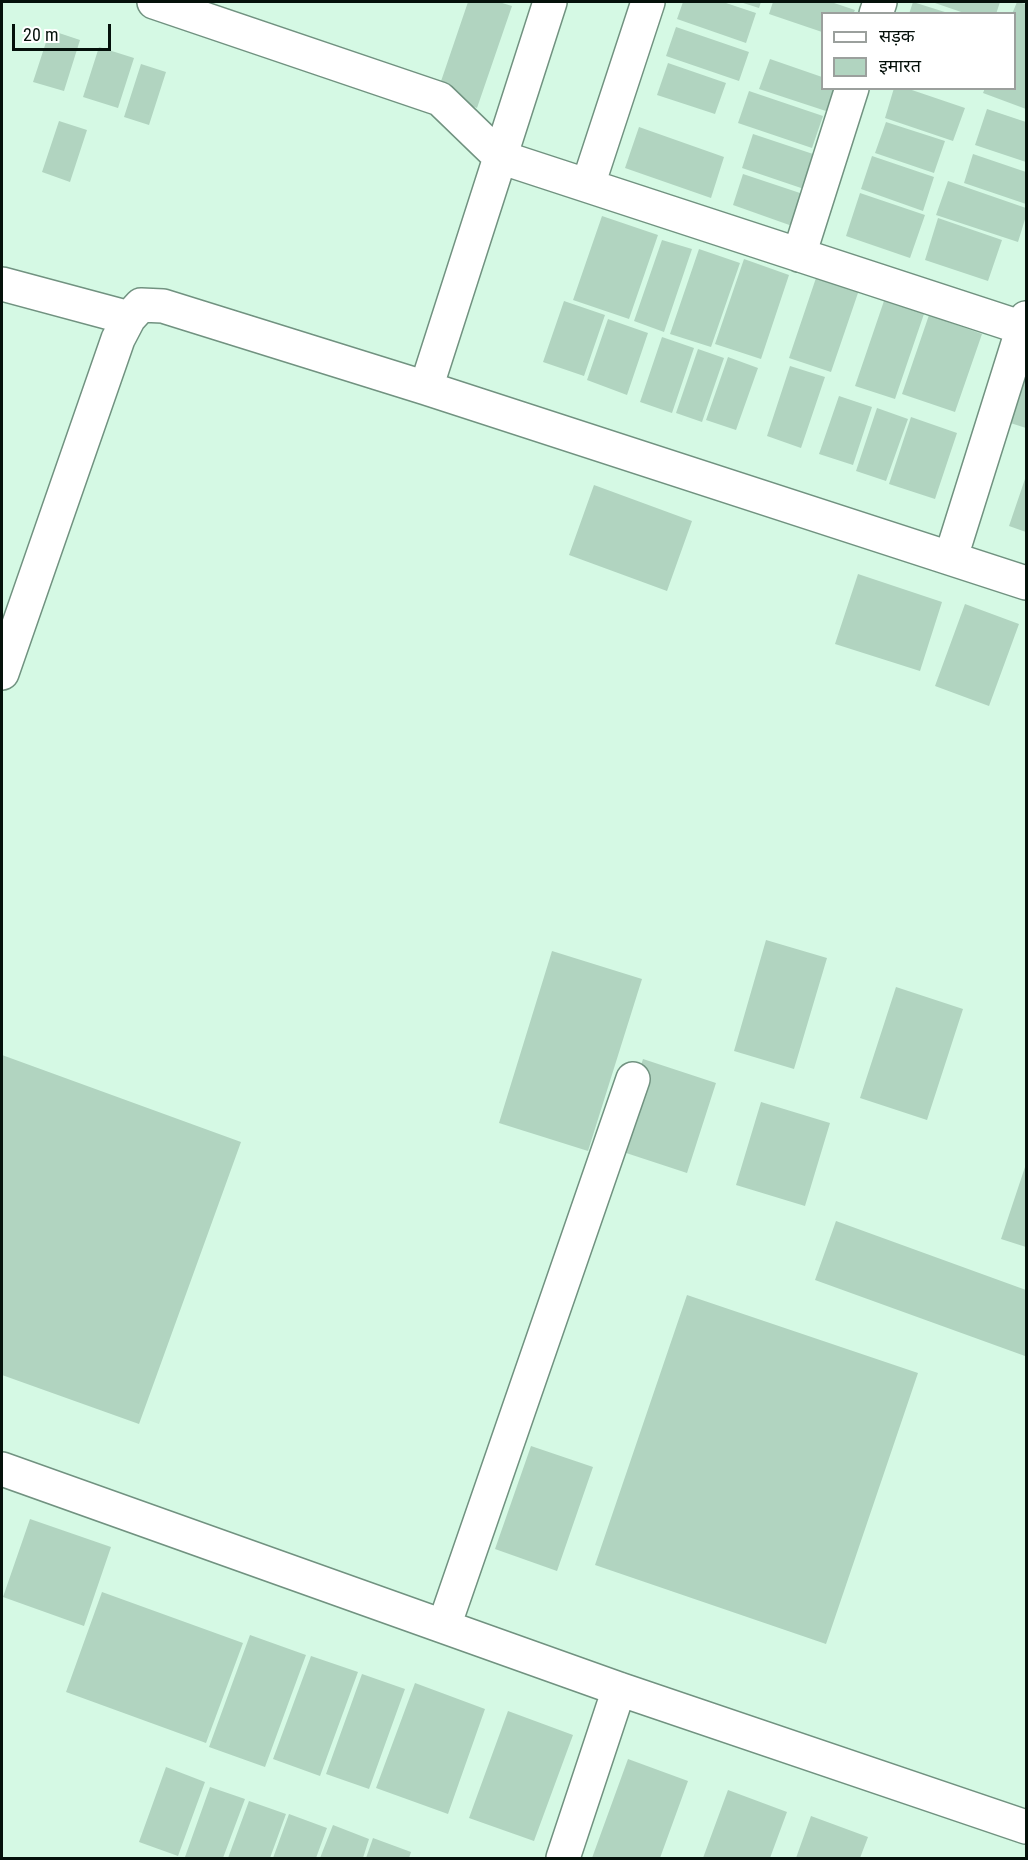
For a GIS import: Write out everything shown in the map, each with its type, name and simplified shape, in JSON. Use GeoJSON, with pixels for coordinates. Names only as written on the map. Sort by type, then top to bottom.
{"type":"FeatureCollection","features":[{"type":"Feature","properties":{"kind":"street"},"geometry":{"type":"LineString","coordinates":[[154,2],[440,99],[500,157],[799,255],[1026,325],[951,557]]}},
{"type":"Feature","properties":{"kind":"street"},"geometry":{"type":"LineString","coordinates":[[426,388],[550,2]]}},
{"type":"Feature","properties":{"kind":"street"},"geometry":{"type":"LineString","coordinates":[[588,185],[648,2]]}},
{"type":"Feature","properties":{"kind":"street"},"geometry":{"type":"LineString","coordinates":[[799,255],[851,90]]}},
{"type":"Feature","properties":{"kind":"street"},"geometry":{"type":"LineString","coordinates":[[2,284],[129,318]]}},
{"type":"Feature","properties":{"kind":"street"},"geometry":{"type":"LineString","coordinates":[[2,673],[118,339],[129,318],[141,305],[163,306],[426,388],[1026,582]]}},
{"type":"Feature","properties":{"kind":"street"},"geometry":{"type":"LineString","coordinates":[[444,1626],[633,1079]]}},
{"type":"Feature","properties":{"kind":"street"},"geometry":{"type":"LineString","coordinates":[[2,1469],[619,1689],[1026,1827]]}},
{"type":"Feature","properties":{"kind":"street"},"geometry":{"type":"LineString","coordinates":[[563,1858],[619,1689]]}},
{"type":"Feature","properties":{"kind":"building"},"geometry":{"type":"Polygon","coordinates":[[[468,2],[499,2],[512,6],[477,108],[437,93],[468,2]]]}},
{"type":"Feature","properties":{"kind":"building"},"geometry":{"type":"Polygon","coordinates":[[[683,2],[723,2],[756,13],[746,43],[677,19],[683,2]]]}},
{"type":"Feature","properties":{"kind":"building"},"geometry":{"type":"Polygon","coordinates":[[[740,2],[761,2],[759,8],[740,2]]]}},
{"type":"Feature","properties":{"kind":"building"},"geometry":{"type":"Polygon","coordinates":[[[773,2],[831,2],[855,10],[854,12],[821,12],[821,32],[769,14],[773,2]]]}},
{"type":"Feature","properties":{"kind":"building"},"geometry":{"type":"Polygon","coordinates":[[[913,2],[945,12],[910,12],[913,2]]]}},
{"type":"Feature","properties":{"kind":"building"},"geometry":{"type":"Polygon","coordinates":[[[932,2],[1000,2],[997,12],[961,12],[932,2]]]}},
{"type":"Feature","properties":{"kind":"building"},"geometry":{"type":"Polygon","coordinates":[[[1017,2],[1026,4],[1026,109],[983,93],[984,90],[1016,90],[1016,12],[1013,12],[1017,2]]]}},
{"type":"Feature","properties":{"kind":"building"},"geometry":{"type":"Polygon","coordinates":[[[676,27],[749,52],[739,81],[666,56],[676,27]]]}},
{"type":"Feature","properties":{"kind":"building"},"geometry":{"type":"Polygon","coordinates":[[[50,30],[80,40],[64,91],[33,82],[50,30]]]}},
{"type":"Feature","properties":{"kind":"building"},"geometry":{"type":"Polygon","coordinates":[[[99,47],[134,58],[118,108],[83,97],[99,47]]]}},
{"type":"Feature","properties":{"kind":"building"},"geometry":{"type":"Polygon","coordinates":[[[770,59],[821,77],[821,90],[839,90],[832,113],[759,89],[770,59]]]}},
{"type":"Feature","properties":{"kind":"building"},"geometry":{"type":"Polygon","coordinates":[[[668,63],[726,83],[715,114],[657,95],[668,63]]]}},
{"type":"Feature","properties":{"kind":"building"},"geometry":{"type":"Polygon","coordinates":[[[141,64],[166,72],[149,125],[124,117],[141,64]]]}},
{"type":"Feature","properties":{"kind":"building"},"geometry":{"type":"Polygon","coordinates":[[[893,90],[912,90],[965,108],[953,141],[885,118],[893,90]]]}},
{"type":"Feature","properties":{"kind":"building"},"geometry":{"type":"Polygon","coordinates":[[[749,91],[823,116],[812,148],[738,123],[749,91]]]}},
{"type":"Feature","properties":{"kind":"building"},"geometry":{"type":"Polygon","coordinates":[[[987,109],[1026,122],[1026,162],[975,145],[987,109]]]}},
{"type":"Feature","properties":{"kind":"building"},"geometry":{"type":"Polygon","coordinates":[[[59,121],[87,130],[70,182],[42,172],[59,121]]]}},
{"type":"Feature","properties":{"kind":"building"},"geometry":{"type":"Polygon","coordinates":[[[886,122],[945,141],[934,173],[875,153],[886,122]]]}},
{"type":"Feature","properties":{"kind":"building"},"geometry":{"type":"Polygon","coordinates":[[[639,127],[724,157],[711,198],[625,168],[639,127]]]}},
{"type":"Feature","properties":{"kind":"building"},"geometry":{"type":"Polygon","coordinates":[[[753,134],[819,156],[807,190],[742,168],[753,134]]]}},
{"type":"Feature","properties":{"kind":"building"},"geometry":{"type":"Polygon","coordinates":[[[973,154],[1026,172],[1026,204],[964,183],[973,154]]]}},
{"type":"Feature","properties":{"kind":"building"},"geometry":{"type":"Polygon","coordinates":[[[872,156],[934,177],[923,211],[861,189],[872,156]]]}},
{"type":"Feature","properties":{"kind":"building"},"geometry":{"type":"Polygon","coordinates":[[[743,174],[806,195],[795,227],[733,205],[743,174]]]}},
{"type":"Feature","properties":{"kind":"building"},"geometry":{"type":"Polygon","coordinates":[[[948,181],[1026,208],[1026,216],[1018,242],[936,215],[948,181]]]}},
{"type":"Feature","properties":{"kind":"building"},"geometry":{"type":"Polygon","coordinates":[[[860,193],[925,215],[910,258],[846,236],[860,193]]]}},
{"type":"Feature","properties":{"kind":"building"},"geometry":{"type":"Polygon","coordinates":[[[602,216],[658,235],[629,319],[573,300],[602,216]]]}},
{"type":"Feature","properties":{"kind":"building"},"geometry":{"type":"Polygon","coordinates":[[[938,218],[1002,240],[988,281],[925,260],[938,218]]]}},
{"type":"Feature","properties":{"kind":"building"},"geometry":{"type":"Polygon","coordinates":[[[662,240],[692,249],[664,332],[634,321],[662,240]]]}},
{"type":"Feature","properties":{"kind":"building"},"geometry":{"type":"Polygon","coordinates":[[[699,249],[740,263],[711,347],[670,334],[699,249]]]}},
{"type":"Feature","properties":{"kind":"building"},"geometry":{"type":"Polygon","coordinates":[[[744,259],[789,275],[761,359],[715,344],[744,259]]]}},
{"type":"Feature","properties":{"kind":"building"},"geometry":{"type":"Polygon","coordinates":[[[817,275],[859,290],[831,372],[789,358],[817,275]]]}},
{"type":"Feature","properties":{"kind":"building"},"geometry":{"type":"Polygon","coordinates":[[[886,295],[926,308],[895,399],[855,386],[886,295]]]}},
{"type":"Feature","properties":{"kind":"building"},"geometry":{"type":"Polygon","coordinates":[[[564,301],[605,315],[584,376],[543,362],[564,301]]]}},
{"type":"Feature","properties":{"kind":"building"},"geometry":{"type":"Polygon","coordinates":[[[929,315],[982,334],[955,412],[902,394],[929,315]]]}},
{"type":"Feature","properties":{"kind":"building"},"geometry":{"type":"Polygon","coordinates":[[[608,319],[648,333],[627,395],[587,380],[608,319]]]}},
{"type":"Feature","properties":{"kind":"building"},"geometry":{"type":"Polygon","coordinates":[[[662,337],[694,348],[672,413],[640,402],[662,337]]]}},
{"type":"Feature","properties":{"kind":"building"},"geometry":{"type":"Polygon","coordinates":[[[698,349],[724,358],[702,422],[676,413],[698,349]]]}},
{"type":"Feature","properties":{"kind":"building"},"geometry":{"type":"Polygon","coordinates":[[[1026,350],[1026,428],[998,419],[1026,350]]]}},
{"type":"Feature","properties":{"kind":"building"},"geometry":{"type":"Polygon","coordinates":[[[728,357],[758,368],[736,430],[706,420],[728,357]]]}},
{"type":"Feature","properties":{"kind":"building"},"geometry":{"type":"Polygon","coordinates":[[[790,366],[825,377],[801,448],[767,436],[790,366]]]}},
{"type":"Feature","properties":{"kind":"building"},"geometry":{"type":"Polygon","coordinates":[[[839,396],[872,407],[853,465],[819,454],[839,396]]]}},
{"type":"Feature","properties":{"kind":"building"},"geometry":{"type":"Polygon","coordinates":[[[877,408],[908,419],[886,481],[856,471],[877,408]]]}},
{"type":"Feature","properties":{"kind":"building"},"geometry":{"type":"Polygon","coordinates":[[[911,417],[957,433],[935,499],[889,484],[911,417]]]}},
{"type":"Feature","properties":{"kind":"building"},"geometry":{"type":"Polygon","coordinates":[[[1026,476],[1026,532],[1009,526],[1026,476]]]}},
{"type":"Feature","properties":{"kind":"building"},"geometry":{"type":"Polygon","coordinates":[[[594,485],[692,521],[667,591],[569,555],[594,485]]]}},
{"type":"Feature","properties":{"kind":"building"},"geometry":{"type":"Polygon","coordinates":[[[858,574],[942,602],[920,671],[835,644],[858,574]]]}},
{"type":"Feature","properties":{"kind":"building"},"geometry":{"type":"Polygon","coordinates":[[[965,604],[1019,624],[989,706],[935,686],[965,604]]]}},
{"type":"Feature","properties":{"kind":"building"},"geometry":{"type":"Polygon","coordinates":[[[766,940],[827,958],[794,1069],[734,1051],[766,940]]]}},
{"type":"Feature","properties":{"kind":"building"},"geometry":{"type":"Polygon","coordinates":[[[552,951],[642,979],[588,1151],[499,1123],[552,951]]]}},
{"type":"Feature","properties":{"kind":"building"},"geometry":{"type":"Polygon","coordinates":[[[896,987],[963,1009],[927,1120],[860,1098],[896,987]]]}},
{"type":"Feature","properties":{"kind":"building"},"geometry":{"type":"Polygon","coordinates":[[[2,1055],[241,1142],[139,1424],[2,1375],[2,1055]]]}},
{"type":"Feature","properties":{"kind":"building"},"geometry":{"type":"Polygon","coordinates":[[[643,1059],[716,1083],[687,1173],[614,1149],[643,1059]]]}},
{"type":"Feature","properties":{"kind":"building"},"geometry":{"type":"Polygon","coordinates":[[[761,1102],[830,1123],[805,1206],[736,1185],[761,1102]]]}},
{"type":"Feature","properties":{"kind":"building"},"geometry":{"type":"Polygon","coordinates":[[[1026,1164],[1026,1247],[1001,1239],[1026,1164]]]}},
{"type":"Feature","properties":{"kind":"building"},"geometry":{"type":"Polygon","coordinates":[[[836,1221],[1026,1290],[1025,1356],[815,1280],[836,1221]]]}},
{"type":"Feature","properties":{"kind":"building"},"geometry":{"type":"Polygon","coordinates":[[[687,1295],[918,1373],[826,1644],[595,1565],[687,1295]]]}},
{"type":"Feature","properties":{"kind":"building"},"geometry":{"type":"Polygon","coordinates":[[[531,1446],[593,1467],[557,1571],[495,1549],[531,1446]]]}},
{"type":"Feature","properties":{"kind":"building"},"geometry":{"type":"Polygon","coordinates":[[[30,1519],[111,1547],[84,1626],[3,1597],[30,1519]]]}},
{"type":"Feature","properties":{"kind":"building"},"geometry":{"type":"Polygon","coordinates":[[[102,1592],[243,1643],[206,1743],[66,1692],[102,1592]]]}},
{"type":"Feature","properties":{"kind":"building"},"geometry":{"type":"Polygon","coordinates":[[[250,1635],[306,1655],[265,1767],[209,1747],[250,1635]]]}},
{"type":"Feature","properties":{"kind":"building"},"geometry":{"type":"Polygon","coordinates":[[[311,1656],[358,1672],[320,1776],[273,1759],[311,1656]]]}},
{"type":"Feature","properties":{"kind":"building"},"geometry":{"type":"Polygon","coordinates":[[[362,1674],[405,1689],[369,1789],[326,1774],[362,1674]]]}},
{"type":"Feature","properties":{"kind":"building"},"geometry":{"type":"Polygon","coordinates":[[[415,1683],[485,1709],[448,1814],[376,1788],[415,1683]]]}},
{"type":"Feature","properties":{"kind":"building"},"geometry":{"type":"Polygon","coordinates":[[[508,1711],[573,1735],[534,1841],[469,1818],[508,1711]]]}},
{"type":"Feature","properties":{"kind":"building"},"geometry":{"type":"Polygon","coordinates":[[[628,1759],[688,1781],[660,1858],[592,1858],[628,1759]]]}},
{"type":"Feature","properties":{"kind":"building"},"geometry":{"type":"Polygon","coordinates":[[[166,1767],[205,1782],[178,1856],[139,1842],[166,1767]]]}},
{"type":"Feature","properties":{"kind":"building"},"geometry":{"type":"Polygon","coordinates":[[[210,1787],[245,1799],[223,1858],[185,1857],[210,1787]]]}},
{"type":"Feature","properties":{"kind":"building"},"geometry":{"type":"Polygon","coordinates":[[[728,1790],[787,1812],[770,1858],[703,1858],[728,1790]]]}},
{"type":"Feature","properties":{"kind":"building"},"geometry":{"type":"Polygon","coordinates":[[[249,1801],[286,1814],[270,1858],[228,1858],[249,1801]]]}},
{"type":"Feature","properties":{"kind":"building"},"geometry":{"type":"Polygon","coordinates":[[[289,1814],[327,1828],[316,1858],[273,1858],[289,1814]]]}},
{"type":"Feature","properties":{"kind":"building"},"geometry":{"type":"Polygon","coordinates":[[[811,1816],[868,1837],[860,1858],[796,1858],[811,1816]]]}},
{"type":"Feature","properties":{"kind":"building"},"geometry":{"type":"Polygon","coordinates":[[[333,1825],[369,1839],[363,1858],[320,1858],[333,1825]]]}},
{"type":"Feature","properties":{"kind":"building"},"geometry":{"type":"Polygon","coordinates":[[[373,1838],[411,1852],[409,1858],[366,1858],[373,1838]]]}}]}
